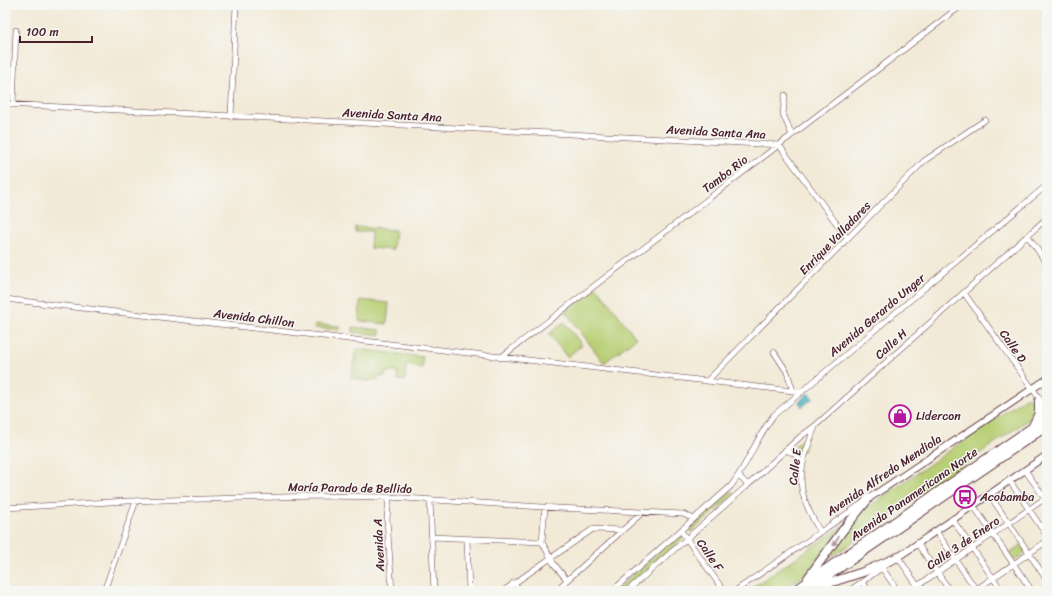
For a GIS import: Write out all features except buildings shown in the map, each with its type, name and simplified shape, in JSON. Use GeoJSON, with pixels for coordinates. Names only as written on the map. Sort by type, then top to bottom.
{"type":"FeatureCollection","features":[{"type":"Feature","properties":{"kind":"highway"},"geometry":{"type":"LineString","coordinates":[[1032,427],[1043,402]]}},
{"type":"Feature","properties":{"kind":"highway","name":"Avenida Panamericana Norte"},"geometry":{"type":"LineString","coordinates":[[806,588],[1047,417]]}},
{"type":"Feature","properties":{"kind":"highway","name":"Avenida Panamericana Norte"},"geometry":{"type":"LineString","coordinates":[[794,591],[806,588],[1047,426]]}},
{"type":"Feature","properties":{"kind":"highway"},"geometry":{"type":"LineString","coordinates":[[806,588],[843,530],[868,499]]}},
{"type":"Feature","properties":{"kind":"highway"},"geometry":{"type":"LineString","coordinates":[[806,588],[862,572],[898,557]]}},
{"type":"Feature","properties":{"kind":"street"},"geometry":{"type":"LineString","coordinates":[[231,117],[236,5]]}},
{"type":"Feature","properties":{"kind":"street","name":"Tambo Rio"},"geometry":{"type":"LineString","coordinates":[[500,358],[962,5]]}},
{"type":"Feature","properties":{"kind":"street"},"geometry":{"type":"LineString","coordinates":[[13,104],[16,30]]}},
{"type":"Feature","properties":{"kind":"street"},"geometry":{"type":"LineString","coordinates":[[785,96],[783,114],[792,135]]}},
{"type":"Feature","properties":{"kind":"street","name":"Avenida Santa Ana"},"geometry":{"type":"LineString","coordinates":[[5,104],[779,145]]}},
{"type":"Feature","properties":{"kind":"street","name":"Enrique Valladares"},"geometry":{"type":"LineString","coordinates":[[707,381],[924,161],[985,120]]}},
{"type":"Feature","properties":{"kind":"street"},"geometry":{"type":"LineString","coordinates":[[779,145],[845,235]]}},
{"type":"Feature","properties":{"kind":"street","name":"Avenida Gerardo Unger"},"geometry":{"type":"LineString","coordinates":[[612,591],[731,486],[739,476],[766,425],[774,414],[1047,185]]}},
{"type":"Feature","properties":{"kind":"street","name":"Calle H"},"geometry":{"type":"LineString","coordinates":[[748,485],[785,450],[815,426],[1047,218]]}},
{"type":"Feature","properties":{"kind":"street"},"geometry":{"type":"LineString","coordinates":[[1028,236],[1047,264]]}},
{"type":"Feature","properties":{"kind":"street","name":"Calle D"},"geometry":{"type":"LineString","coordinates":[[964,293],[1047,409]]}},
{"type":"Feature","properties":{"kind":"street","name":"Avenida Chillon"},"geometry":{"type":"LineString","coordinates":[[5,299],[500,358]]}},
{"type":"Feature","properties":{"kind":"street"},"geometry":{"type":"LineString","coordinates":[[774,352],[787,372],[792,391]]}},
{"type":"Feature","properties":{"kind":"street"},"geometry":{"type":"LineString","coordinates":[[500,358],[802,392]]}},
{"type":"Feature","properties":{"kind":"street","name":"Avenida Alfredo Mendiola"},"geometry":{"type":"LineString","coordinates":[[735,591],[868,499],[1047,379]]}},
{"type":"Feature","properties":{"kind":"street","name":"Calle E"},"geometry":{"type":"LineString","coordinates":[[815,426],[803,464],[802,493],[820,532]]}},
{"type":"Feature","properties":{"kind":"street"},"geometry":{"type":"LineString","coordinates":[[785,450],[792,452],[803,464]]}},
{"type":"Feature","properties":{"kind":"street"},"geometry":{"type":"LineString","coordinates":[[849,591],[1009,480],[1047,456]]}},
{"type":"Feature","properties":{"kind":"street"},"geometry":{"type":"LineString","coordinates":[[1025,470],[1046,499]]}},
{"type":"Feature","properties":{"kind":"street"},"geometry":{"type":"LineString","coordinates":[[627,591],[748,485],[739,476]]}},
{"type":"Feature","properties":{"kind":"street"},"geometry":{"type":"LineString","coordinates":[[1009,480],[1047,536]]}},
{"type":"Feature","properties":{"kind":"street"},"geometry":{"type":"LineString","coordinates":[[731,486],[738,494]]}},
{"type":"Feature","properties":{"kind":"street"},"geometry":{"type":"LineString","coordinates":[[989,494],[1047,580]]}},
{"type":"Feature","properties":{"kind":"street","name":"María Parado de Bellido"},"geometry":{"type":"LineString","coordinates":[[5,508],[136,501],[321,496],[430,500],[545,508],[683,514],[694,519]]}},
{"type":"Feature","properties":{"kind":"street","name":"Avenida A"},"geometry":{"type":"LineString","coordinates":[[388,498],[387,519],[392,591]]}},
{"type":"Feature","properties":{"kind":"street","name":"Calle 3 de Enero"},"geometry":{"type":"LineString","coordinates":[[910,591],[1046,499]]}},
{"type":"Feature","properties":{"kind":"street"},"geometry":{"type":"LineString","coordinates":[[430,500],[434,591]]}},
{"type":"Feature","properties":{"kind":"street"},"geometry":{"type":"LineString","coordinates":[[104,591],[136,501]]}},
{"type":"Feature","properties":{"kind":"street"},"geometry":{"type":"LineString","coordinates":[[973,505],[1032,591]]}},
{"type":"Feature","properties":{"kind":"street"},"geometry":{"type":"LineString","coordinates":[[545,508],[542,542],[550,557],[567,580]]}},
{"type":"Feature","properties":{"kind":"street"},"geometry":{"type":"LineString","coordinates":[[555,591],[644,512]]}},
{"type":"Feature","properties":{"kind":"street"},"geometry":{"type":"LineString","coordinates":[[952,519],[1002,591]]}},
{"type":"Feature","properties":{"kind":"street"},"geometry":{"type":"LineString","coordinates":[[503,591],[550,557],[593,529],[623,530]]}},
{"type":"Feature","properties":{"kind":"street","name":"Calle F"},"geometry":{"type":"LineString","coordinates":[[681,530],[724,591]]}},
{"type":"Feature","properties":{"kind":"street"},"geometry":{"type":"LineString","coordinates":[[936,531],[976,591],[1047,541]]}},
{"type":"Feature","properties":{"kind":"street"},"geometry":{"type":"LineString","coordinates":[[432,537],[542,542]]}},
{"type":"Feature","properties":{"kind":"street"},"geometry":{"type":"LineString","coordinates":[[467,539],[469,591]]}},
{"type":"Feature","properties":{"kind":"street"},"geometry":{"type":"LineString","coordinates":[[917,543],[950,591]]}},
{"type":"Feature","properties":{"kind":"street"},"geometry":{"type":"LineString","coordinates":[[898,557],[921,591]]}},
{"type":"Feature","properties":{"kind":"street"},"geometry":{"type":"LineString","coordinates":[[882,568],[898,591]]}},
{"type":"Feature","properties":{"kind":"street"},"geometry":{"type":"LineString","coordinates":[[862,582],[869,591]]}},
{"type":"Feature","properties":{"kind":"street"},"geometry":{"type":"LineString","coordinates":[[513,583],[522,591]]}},
{"type":"Feature","properties":{"kind":"green space"},"geometry":{"type":"Polygon","coordinates":[[[355,227],[395,230],[393,250],[370,248],[371,232],[355,232],[355,227]]]}},
{"type":"Feature","properties":{"kind":"green space"},"geometry":{"type":"Polygon","coordinates":[[[597,287],[636,338],[604,363],[565,311],[597,287]]]}},
{"type":"Feature","properties":{"kind":"green space"},"geometry":{"type":"Polygon","coordinates":[[[360,300],[389,303],[387,324],[359,321],[360,300]]]}},
{"type":"Feature","properties":{"kind":"green space"},"geometry":{"type":"Polygon","coordinates":[[[564,322],[582,345],[567,357],[549,334],[564,322]]]}},
{"type":"Feature","properties":{"kind":"green space"},"geometry":{"type":"Polygon","coordinates":[[[315,324],[340,326],[340,330],[314,328],[315,324]]]}},
{"type":"Feature","properties":{"kind":"green space"},"geometry":{"type":"Polygon","coordinates":[[[353,327],[380,330],[380,335],[353,332],[353,327]]]}},
{"type":"Feature","properties":{"kind":"green space"},"geometry":{"type":"Polygon","coordinates":[[[356,349],[423,357],[422,368],[406,365],[405,381],[398,380],[397,372],[386,372],[385,376],[380,376],[374,381],[351,378],[356,349]]]}},
{"type":"Feature","properties":{"kind":"green space"},"geometry":{"type":"Polygon","coordinates":[[[1047,384],[1047,399],[1043,396],[1040,389],[1047,384]]]}},
{"type":"Feature","properties":{"kind":"green space"},"geometry":{"type":"Polygon","coordinates":[[[1028,396],[1034,406],[1032,417],[827,560],[858,514],[1028,396]]]}},
{"type":"Feature","properties":{"kind":"green space"},"geometry":{"type":"Polygon","coordinates":[[[808,433],[803,451],[799,451],[795,446],[808,433]]]}},
{"type":"Feature","properties":{"kind":"green space"},"geometry":{"type":"Polygon","coordinates":[[[731,491],[734,494],[691,532],[688,529],[731,491]]]}},
{"type":"Feature","properties":{"kind":"green space"},"geometry":{"type":"Polygon","coordinates":[[[844,525],[806,574],[780,591],[747,591],[844,525]]]}},
{"type":"Feature","properties":{"kind":"green space"},"geometry":{"type":"Polygon","coordinates":[[[681,533],[684,537],[623,591],[615,591],[681,533]]]}},
{"type":"Feature","properties":{"kind":"green space"},"geometry":{"type":"Polygon","coordinates":[[[1021,545],[1026,552],[1013,562],[1008,555],[1021,545]]]}},
{"type":"Feature","properties":{"kind":"water"},"geometry":{"type":"Polygon","coordinates":[[[808,393],[813,398],[802,407],[799,402],[808,393]]]}},
{"type":"Feature","properties":{"kind":"place","name":"Lidercon"},"geometry":{"type":"Point","coordinates":[900,416]}},
{"type":"Feature","properties":{"kind":"place","name":"Acobamba"},"geometry":{"type":"Point","coordinates":[965,497]}}]}
